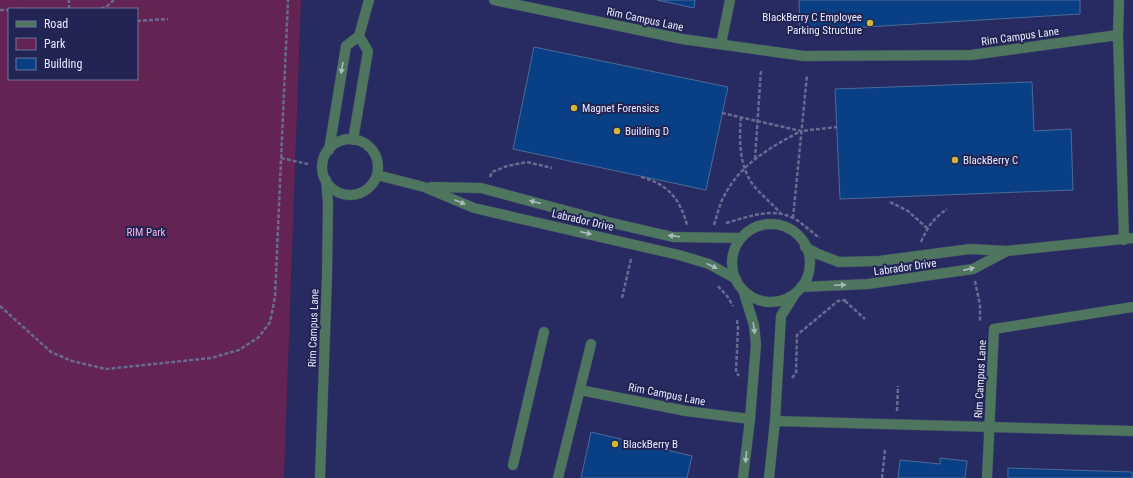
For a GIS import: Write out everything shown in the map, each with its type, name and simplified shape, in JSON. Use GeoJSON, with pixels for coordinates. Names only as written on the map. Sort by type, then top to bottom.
{"type":"FeatureCollection","features":[{"type":"Feature","properties":{"kind":"street"},"geometry":{"type":"LineString","coordinates":[[328,150],[335,144],[344,140],[362,142],[370,148],[376,156],[378,165],[377,175],[371,186],[360,194],[353,195],[340,193],[334,190],[326,180],[323,172],[323,165],[328,150],[346,46],[359,36],[369,0]]}},
{"type":"Feature","properties":{"kind":"street","name":"Rim Campus Lane"},"geometry":{"type":"LineString","coordinates":[[494,0],[682,39],[804,56],[971,55],[1118,35]]}},
{"type":"Feature","properties":{"kind":"street"},"geometry":{"type":"LineString","coordinates":[[721,44],[730,0]]}},
{"type":"Feature","properties":{"kind":"street"},"geometry":{"type":"LineString","coordinates":[[1120,0],[1118,35],[1128,239]]}},
{"type":"Feature","properties":{"kind":"street"},"geometry":{"type":"LineString","coordinates":[[353,140],[368,51],[359,36]]}},
{"type":"Feature","properties":{"kind":"street","name":"Labrador Drive"},"geometry":{"type":"LineString","coordinates":[[377,175],[424,187],[474,208],[679,255],[705,263],[736,280]]}},
{"type":"Feature","properties":{"kind":"street","name":"Rim Campus Lane"},"geometry":{"type":"LineString","coordinates":[[320,478],[327,276],[328,203],[326,180]]}},
{"type":"Feature","properties":{"kind":"street","name":"Labrador Drive"},"geometry":{"type":"LineString","coordinates":[[424,187],[481,188],[608,222],[673,237],[741,238]]}},
{"type":"Feature","properties":{"kind":"street"},"geometry":{"type":"LineString","coordinates":[[743,478],[750,420],[756,344],[754,325],[743,290],[736,280],[733,272],[732,258],[741,238],[753,229],[768,225],[776,225],[796,234],[805,246],[809,256],[809,267],[806,278],[781,316],[775,421],[769,478]]}},
{"type":"Feature","properties":{"kind":"street","name":"Labrador Drive"},"geometry":{"type":"LineString","coordinates":[[805,246],[818,254],[839,262],[879,261],[970,249],[1007,252],[1128,239]]}},
{"type":"Feature","properties":{"kind":"street","name":"Labrador Drive"},"geometry":{"type":"LineString","coordinates":[[798,290],[868,284],[973,269],[1007,252]]}},
{"type":"Feature","properties":{"kind":"street"},"geometry":{"type":"LineString","coordinates":[[743,290],[756,299],[764,301],[780,301],[798,290]]}},
{"type":"Feature","properties":{"kind":"street","name":"Rim Campus Lane"},"geometry":{"type":"LineString","coordinates":[[987,478],[994,329],[1133,307]]}},
{"type":"Feature","properties":{"kind":"street"},"geometry":{"type":"LineString","coordinates":[[513,465],[544,332]]}},
{"type":"Feature","properties":{"kind":"street"},"geometry":{"type":"LineString","coordinates":[[558,478],[591,344]]}},
{"type":"Feature","properties":{"kind":"street","name":"Rim Campus Lane"},"geometry":{"type":"LineString","coordinates":[[580,390],[686,411],[750,420]]}},
{"type":"Feature","properties":{"kind":"street","name":"Rim Campus Lane"},"geometry":{"type":"LineString","coordinates":[[775,421],[1133,431]]}},
{"type":"Feature","properties":{"kind":"path"},"geometry":{"type":"LineString","coordinates":[[104,8],[114,0]]}},
{"type":"Feature","properties":{"kind":"path"},"geometry":{"type":"LineString","coordinates":[[0,306],[51,352],[72,361],[106,369],[211,358],[239,350],[260,337],[270,322],[275,297],[288,0]]}},
{"type":"Feature","properties":{"kind":"path"},"geometry":{"type":"LineString","coordinates":[[138,21],[168,19]]}},
{"type":"Feature","properties":{"kind":"path"},"geometry":{"type":"LineString","coordinates":[[755,159],[761,70]]}},
{"type":"Feature","properties":{"kind":"path"},"geometry":{"type":"LineString","coordinates":[[793,218],[807,75]]}},
{"type":"Feature","properties":{"kind":"path"},"geometry":{"type":"LineString","coordinates":[[722,113],[801,131],[837,127]]}},
{"type":"Feature","properties":{"kind":"path"},"geometry":{"type":"LineString","coordinates":[[741,117],[739,134],[744,168],[754,186],[773,204],[780,214]]}},
{"type":"Feature","properties":{"kind":"path"},"geometry":{"type":"LineString","coordinates":[[714,224],[722,200],[734,178],[755,159],[801,131]]}},
{"type":"Feature","properties":{"kind":"path"},"geometry":{"type":"LineString","coordinates":[[281,158],[308,164]]}},
{"type":"Feature","properties":{"kind":"path"},"geometry":{"type":"LineString","coordinates":[[489,178],[492,172],[507,166],[527,162],[552,168]]}},
{"type":"Feature","properties":{"kind":"path"},"geometry":{"type":"LineString","coordinates":[[641,177],[653,180],[664,187],[679,203],[687,226]]}},
{"type":"Feature","properties":{"kind":"path"},"geometry":{"type":"LineString","coordinates":[[890,202],[908,211],[927,228]]}},
{"type":"Feature","properties":{"kind":"path"},"geometry":{"type":"LineString","coordinates":[[921,242],[927,228],[936,217],[947,209]]}},
{"type":"Feature","properties":{"kind":"path"},"geometry":{"type":"LineString","coordinates":[[622,298],[631,259]]}},
{"type":"Feature","properties":{"kind":"path"},"geometry":{"type":"LineString","coordinates":[[974,278],[980,305],[980,322]]}},
{"type":"Feature","properties":{"kind":"path"},"geometry":{"type":"LineString","coordinates":[[714,283],[727,296],[734,308]]}},
{"type":"Feature","properties":{"kind":"path"},"geometry":{"type":"LineString","coordinates":[[796,373],[797,335],[838,302],[850,299]]}},
{"type":"Feature","properties":{"kind":"path"},"geometry":{"type":"LineString","coordinates":[[845,300],[865,319]]}},
{"type":"Feature","properties":{"kind":"path"},"geometry":{"type":"LineString","coordinates":[[736,372],[737,318]]}},
{"type":"Feature","properties":{"kind":"path"},"geometry":{"type":"LineString","coordinates":[[897,414],[898,386]]}},
{"type":"Feature","properties":{"kind":"path"},"geometry":{"type":"LineString","coordinates":[[882,478],[885,450]]}},
{"type":"Feature","properties":{"kind":"shaded area"},"geometry":{"type":"Polygon","coordinates":[[[301,0],[1133,0],[1133,478],[284,478],[301,0]]]}},
{"type":"Feature","properties":{"kind":"green space","name":"RIM Park"},"geometry":{"type":"Polygon","coordinates":[[[0,0],[301,0],[284,478],[0,478],[0,0]]]}},
{"type":"Feature","properties":{"kind":"building"},"geometry":{"type":"Polygon","coordinates":[[[657,0],[695,0],[694,8],[657,0]]]}},
{"type":"Feature","properties":{"kind":"building","name":"BlackBerry C Employee Parking Structure"},"geometry":{"type":"Polygon","coordinates":[[[799,0],[1080,0],[1080,14],[800,31],[799,0]]]}},
{"type":"Feature","properties":{"kind":"building","name":"Building D"},"geometry":{"type":"Polygon","coordinates":[[[534,47],[728,87],[706,190],[513,149],[534,47]]]}},
{"type":"Feature","properties":{"kind":"building","name":"BlackBerry C"},"geometry":{"type":"Polygon","coordinates":[[[1032,82],[1034,131],[1071,129],[1073,190],[840,199],[835,89],[1032,82]]]}},
{"type":"Feature","properties":{"kind":"building","name":"BlackBerry B"},"geometry":{"type":"Polygon","coordinates":[[[591,432],[692,456],[687,478],[581,478],[591,432]]]}},
{"type":"Feature","properties":{"kind":"building"},"geometry":{"type":"Polygon","coordinates":[[[940,458],[967,461],[965,478],[898,478],[900,460],[940,464],[940,458]]]}},
{"type":"Feature","properties":{"kind":"building"},"geometry":{"type":"Polygon","coordinates":[[[1008,468],[1132,472],[1132,478],[1008,478],[1008,468]]]}},
{"type":"Feature","properties":{"kind":"place","name":"BlackBerry C Employee Parking Structure"},"geometry":{"type":"Point","coordinates":[870,23]}},
{"type":"Feature","properties":{"kind":"place","name":"Magnet Forensics"},"geometry":{"type":"Point","coordinates":[574,108]}},
{"type":"Feature","properties":{"kind":"place","name":"Building D"},"geometry":{"type":"Point","coordinates":[617,131]}},
{"type":"Feature","properties":{"kind":"place","name":"BlackBerry C"},"geometry":{"type":"Point","coordinates":[955,160]}},
{"type":"Feature","properties":{"kind":"place","name":"BlackBerry B"},"geometry":{"type":"Point","coordinates":[615,444]}}]}
